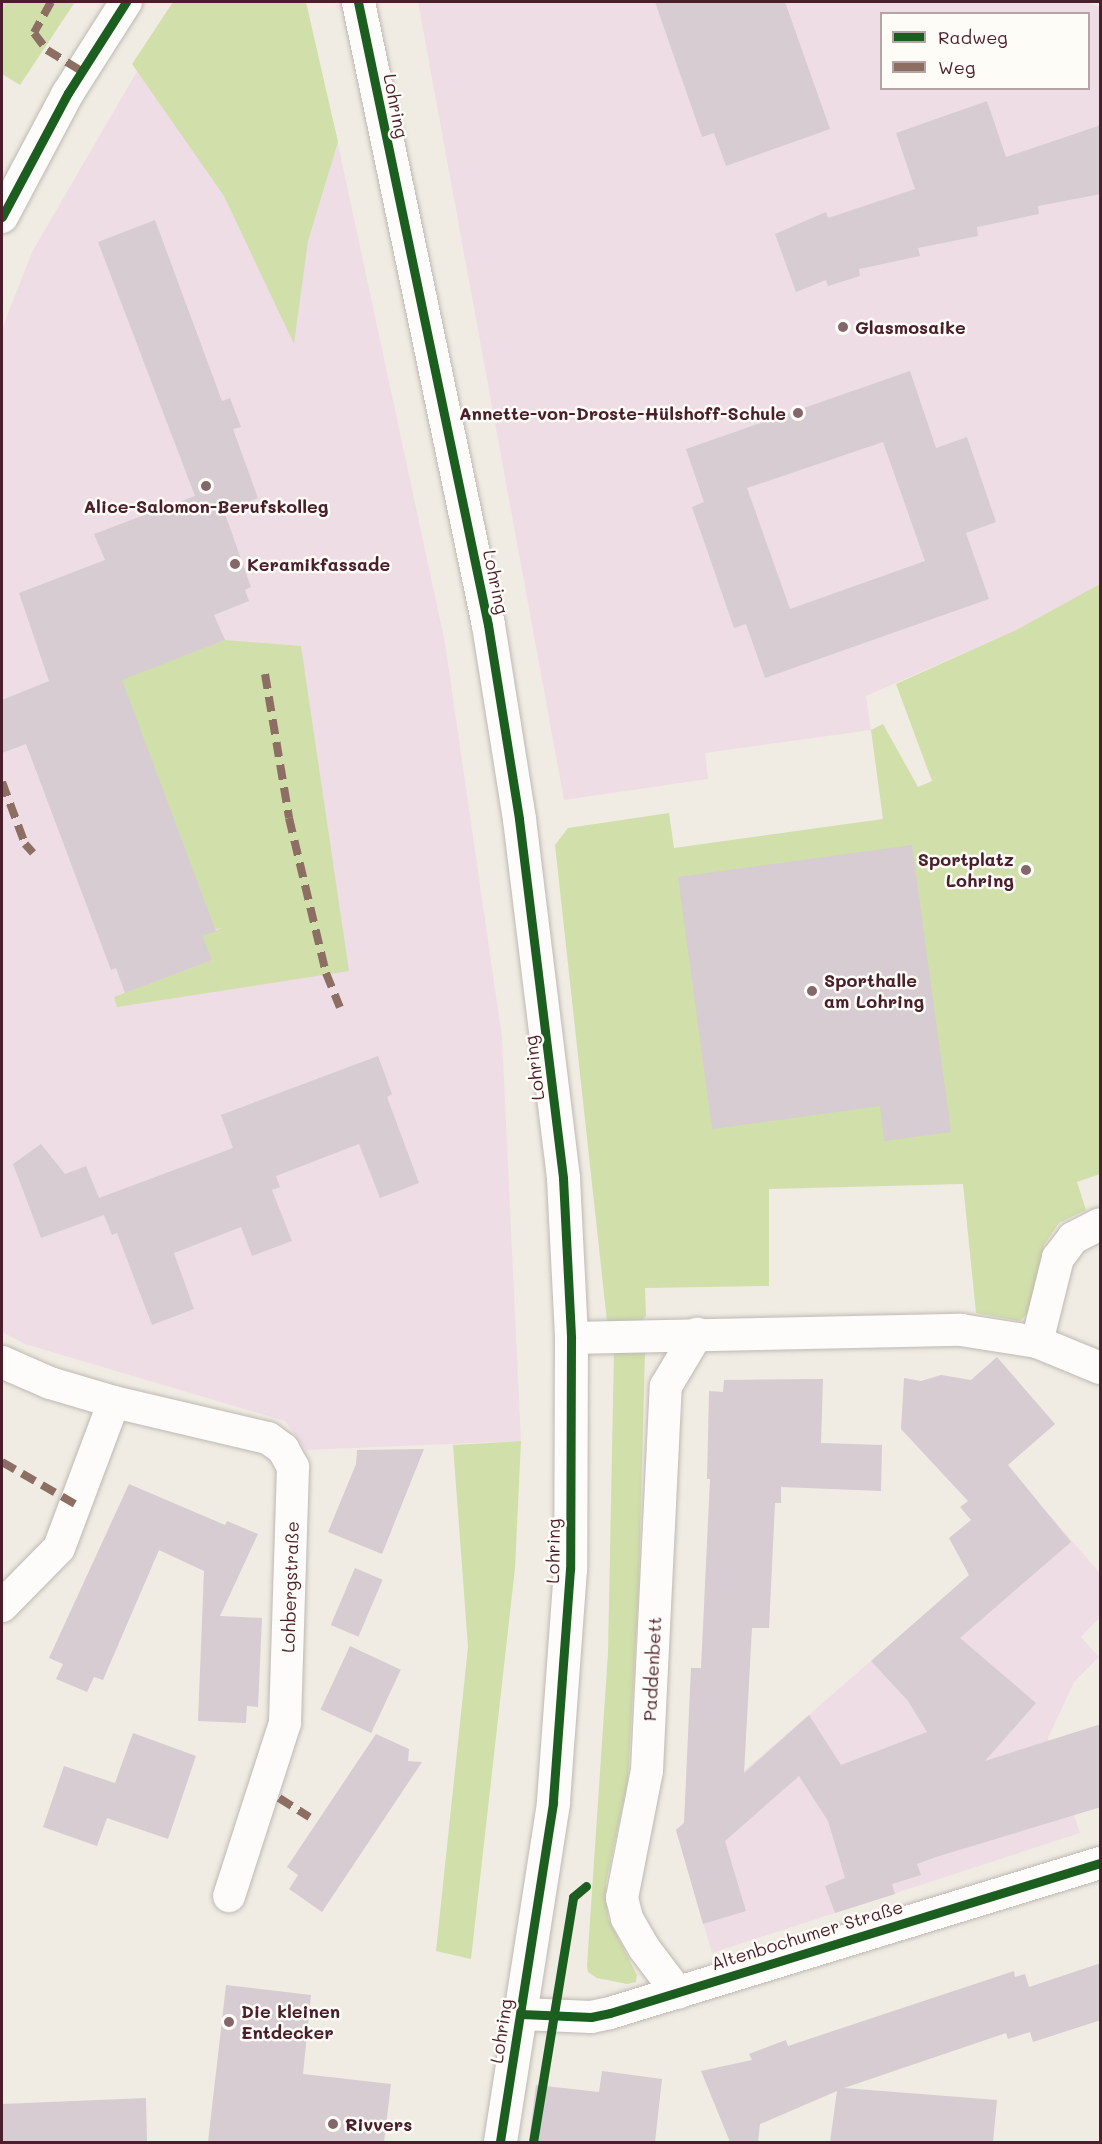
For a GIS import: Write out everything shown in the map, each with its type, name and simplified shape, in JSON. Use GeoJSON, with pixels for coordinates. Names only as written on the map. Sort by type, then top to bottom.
{"type":"FeatureCollection","features":[{"type":"Feature","properties":{"kind":"street"},"geometry":{"type":"LineString","coordinates":[[2,217],[68,93],[126,2]]}},
{"type":"Feature","properties":{"kind":"street","name":"Lohring"},"geometry":{"type":"LineString","coordinates":[[358,2],[488,624],[509,750],[551,1064],[563,1178],[571,1338],[570,1569],[553,1803],[500,2142]]}},
{"type":"Feature","properties":{"kind":"street"},"geometry":{"type":"LineString","coordinates":[[1037,1342],[1058,1258],[1073,1238],[1101,1224]]}},
{"type":"Feature","properties":{"kind":"street"},"geometry":{"type":"LineString","coordinates":[[571,1338],[961,1330],[1037,1342],[1101,1368]]}},
{"type":"Feature","properties":{"kind":"street","name":"Paddenbett"},"geometry":{"type":"LineString","coordinates":[[678,1993],[644,1948],[627,1918],[622,1898],[647,1770],[666,1386],[697,1334]]}},
{"type":"Feature","properties":{"kind":"street","name":"Lohbergstraße"},"geometry":{"type":"LineString","coordinates":[[2,1362],[51,1383],[114,1402],[268,1438],[283,1449],[293,1467],[285,1723],[229,1896]]}},
{"type":"Feature","properties":{"kind":"street"},"geometry":{"type":"LineString","coordinates":[[2,1606],[59,1548],[114,1402]]}},
{"type":"Feature","properties":{"kind":"street","name":"Altenbochumer Straße"},"geometry":{"type":"LineString","coordinates":[[521,2014],[591,2017],[678,1993],[1101,1863]]}},
{"type":"Feature","properties":{"kind":"shaded area","name":"Annette-von-Droste-Hülshoff-Schule"},"geometry":{"type":"Polygon","coordinates":[[[418,2],[1086,2],[1100,7],[1100,584],[1016,630],[866,696],[871,730],[705,753],[708,779],[564,800],[418,2]]]}},
{"type":"Feature","properties":{"kind":"shaded area","name":"Alice-Salomon-Berufskolleg"},"geometry":{"type":"Polygon","coordinates":[[[157,37],[332,116],[445,643],[502,1037],[521,1441],[306,1450],[285,1421],[25,1344],[2,1332],[2,329],[32,252],[157,37]]]}},
{"type":"Feature","properties":{"kind":"shaded area"},"geometry":{"type":"Polygon","coordinates":[[[1045,1510],[1100,1573],[1100,1617],[1081,1637],[1099,1657],[1074,1682],[1048,1738],[1080,1833],[712,1953],[676,1830],[1045,1510]]]}},
{"type":"Feature","properties":{"kind":"green space"},"geometry":{"type":"Polygon","coordinates":[[[2,2],[75,2],[20,85],[2,74],[2,2]]]}},
{"type":"Feature","properties":{"kind":"green space"},"geometry":{"type":"Polygon","coordinates":[[[173,2],[306,2],[338,142],[308,241],[294,344],[224,196],[132,64],[173,2]]]}},
{"type":"Feature","properties":{"kind":"green space"},"geometry":{"type":"Polygon","coordinates":[[[1100,584],[1100,1174],[1077,1182],[1086,1210],[1059,1223],[1044,1245],[1028,1313],[1020,1321],[976,1313],[963,1184],[769,1189],[769,1286],[645,1288],[646,1316],[641,1321],[607,1321],[555,845],[568,828],[669,813],[674,848],[883,819],[871,730],[883,724],[918,787],[932,781],[896,684],[1016,630],[1100,584]]]}},
{"type":"Feature","properties":{"kind":"green space"},"geometry":{"type":"Polygon","coordinates":[[[225,640],[301,646],[349,971],[117,1007],[114,997],[212,960],[201,936],[222,928],[215,929],[114,660],[146,670],[225,640]]]}},
{"type":"Feature","properties":{"kind":"green space"},"geometry":{"type":"Polygon","coordinates":[[[614,1352],[645,1352],[639,1581],[628,1780],[606,1883],[608,1918],[637,1975],[636,1982],[627,1984],[597,1978],[588,1972],[587,1966],[608,1653],[614,1352]]]}},
{"type":"Feature","properties":{"kind":"green space"},"geometry":{"type":"Polygon","coordinates":[[[521,1441],[515,1568],[471,1959],[436,1951],[468,1647],[453,1445],[521,1441]]]}},
{"type":"Feature","properties":{"kind":"building"},"geometry":{"type":"Polygon","coordinates":[[[655,2],[785,2],[830,129],[726,166],[714,133],[702,137],[655,2]]]}},
{"type":"Feature","properties":{"kind":"building"},"geometry":{"type":"Polygon","coordinates":[[[987,101],[1006,157],[1101,125],[1101,194],[1038,206],[1039,214],[977,227],[978,236],[918,248],[920,256],[859,269],[860,276],[828,286],[826,280],[796,292],[775,234],[826,212],[828,218],[915,189],[896,133],[987,101]]]}},
{"type":"Feature","properties":{"kind":"building"},"geometry":{"type":"Polygon","coordinates":[[[155,220],[222,401],[230,398],[241,427],[233,429],[258,498],[224,511],[251,587],[245,590],[249,601],[214,615],[225,640],[122,680],[216,931],[202,936],[212,960],[125,993],[116,968],[111,970],[26,744],[2,753],[2,700],[49,681],[19,593],[105,560],[94,534],[195,496],[98,242],[155,220]]]}},
{"type":"Feature","properties":{"kind":"building"},"geometry":{"type":"Polygon","coordinates":[[[910,371],[936,448],[967,437],[996,522],[966,533],[989,599],[765,678],[746,624],[734,628],[692,507],[704,502],[686,449],[910,371]],[[883,442],[747,488],[790,609],[925,561],[883,442]]]}},
{"type":"Feature","properties":{"kind":"building","name":"Sporthalle am Lohring"},"geometry":{"type":"Polygon","coordinates":[[[912,845],[951,1132],[884,1141],[880,1106],[712,1129],[678,877],[912,845]]]}},
{"type":"Feature","properties":{"kind":"building"},"geometry":{"type":"Polygon","coordinates":[[[378,1056],[392,1094],[387,1097],[419,1183],[380,1198],[359,1144],[276,1176],[280,1187],[272,1190],[292,1241],[252,1256],[241,1227],[174,1253],[194,1309],[152,1325],[117,1233],[112,1235],[104,1215],[41,1238],[13,1164],[41,1144],[65,1174],[86,1166],[99,1198],[233,1148],[221,1115],[378,1056]]]}},
{"type":"Feature","properties":{"kind":"building"},"geometry":{"type":"Polygon","coordinates":[[[997,1357],[1055,1424],[1008,1465],[1071,1542],[960,1638],[1036,1703],[985,1761],[1101,1724],[1101,1807],[917,1864],[921,1875],[892,1884],[895,1894],[835,1913],[825,1886],[845,1878],[828,1821],[799,1776],[725,1841],[746,1911],[703,1924],[676,1830],[684,1823],[691,1668],[701,1668],[710,1479],[707,1479],[709,1391],[723,1392],[724,1380],[823,1379],[821,1443],[882,1445],[881,1491],[781,1487],[781,1503],[775,1503],[769,1628],[752,1628],[744,1773],[809,1715],[841,1765],[927,1732],[908,1701],[871,1661],[969,1575],[949,1538],[971,1520],[960,1507],[968,1501],[901,1429],[904,1378],[921,1381],[941,1375],[971,1380],[997,1357]]]}},
{"type":"Feature","properties":{"kind":"building"},"geometry":{"type":"Polygon","coordinates":[[[424,1449],[382,1554],[328,1532],[356,1464],[357,1450],[424,1449]]]}},
{"type":"Feature","properties":{"kind":"building"},"geometry":{"type":"Polygon","coordinates":[[[129,1484],[225,1525],[227,1521],[258,1534],[220,1616],[262,1618],[258,1707],[247,1706],[246,1723],[198,1721],[204,1571],[159,1550],[103,1680],[94,1677],[87,1692],[56,1679],[63,1664],[49,1658],[129,1484]]]}},
{"type":"Feature","properties":{"kind":"building"},"geometry":{"type":"Polygon","coordinates":[[[355,1568],[383,1580],[358,1637],[331,1625],[355,1568]]]}},
{"type":"Feature","properties":{"kind":"building"},"geometry":{"type":"Polygon","coordinates":[[[350,1646],[401,1670],[371,1733],[320,1709],[350,1646]]]}},
{"type":"Feature","properties":{"kind":"building"},"geometry":{"type":"Polygon","coordinates":[[[133,1733],[196,1756],[168,1839],[107,1818],[97,1846],[43,1827],[64,1766],[115,1783],[133,1733]]]}},
{"type":"Feature","properties":{"kind":"building"},"geometry":{"type":"Polygon","coordinates":[[[376,1734],[409,1749],[408,1761],[422,1762],[322,1912],[289,1889],[298,1875],[287,1867],[376,1734]]]}},
{"type":"Feature","properties":{"kind":"building"},"geometry":{"type":"Polygon","coordinates":[[[1101,1963],[1101,2020],[1033,2042],[1030,2032],[1008,2039],[1006,2033],[844,2088],[997,2100],[993,2142],[830,2142],[837,2091],[760,2124],[758,2142],[730,2142],[701,2071],[752,2060],[749,2054],[786,2040],[788,2046],[1014,1971],[1015,1977],[1025,1974],[1029,1987],[1101,1963]]]}},
{"type":"Feature","properties":{"kind":"building"},"geometry":{"type":"Polygon","coordinates":[[[226,1985],[311,1995],[303,2074],[391,2084],[384,2142],[208,2142],[226,1985]]]}},
{"type":"Feature","properties":{"kind":"building"},"geometry":{"type":"Polygon","coordinates":[[[602,2071],[662,2079],[655,2142],[529,2142],[536,2085],[599,2092],[602,2071]]]}},
{"type":"Feature","properties":{"kind":"building"},"geometry":{"type":"Polygon","coordinates":[[[146,2098],[147,2142],[2,2142],[2,2104],[146,2098]]]}},
{"type":"Feature","properties":{"kind":"marked path"},"geometry":{"type":"LineString","coordinates":[[51,2],[34,33],[47,50],[83,72]]}},
{"type":"Feature","properties":{"kind":"marked path"},"geometry":{"type":"LineString","coordinates":[[265,674],[289,818],[326,973],[340,1007]]}},
{"type":"Feature","properties":{"kind":"marked path"},"geometry":{"type":"LineString","coordinates":[[2,782],[25,844],[33,853]]}},
{"type":"Feature","properties":{"kind":"marked path"},"geometry":{"type":"LineString","coordinates":[[2,1462],[75,1504]]}},
{"type":"Feature","properties":{"kind":"marked path"},"geometry":{"type":"LineString","coordinates":[[279,1798],[309,1817]]}},
{"type":"Feature","properties":{"kind":"cycle path"},"geometry":{"type":"LineString","coordinates":[[2,217],[68,93],[126,2]]}},
{"type":"Feature","properties":{"kind":"cycle path"},"geometry":{"type":"LineString","coordinates":[[358,2],[488,625],[519,819],[563,1178],[571,1338],[570,1569],[553,1803],[500,2142]]}},
{"type":"Feature","properties":{"kind":"cycle path"},"geometry":{"type":"LineString","coordinates":[[521,2014],[591,2017],[610,2013],[1100,1863]]}},
{"type":"Feature","properties":{"kind":"cycle path"},"geometry":{"type":"LineString","coordinates":[[533,2142],[573,1897],[586,1886]]}},
{"type":"Feature","properties":{"kind":"place","name":"Glasmosaike"},"geometry":{"type":"Point","coordinates":[843,327]}},
{"type":"Feature","properties":{"kind":"place","name":"Annette-von-Droste-Hülshoff-Schule"},"geometry":{"type":"Point","coordinates":[798,413]}},
{"type":"Feature","properties":{"kind":"place","name":"Alice-Salomon-Berufskolleg"},"geometry":{"type":"Point","coordinates":[206,486]}},
{"type":"Feature","properties":{"kind":"place","name":"Keramikfassade"},"geometry":{"type":"Point","coordinates":[235,564]}},
{"type":"Feature","properties":{"kind":"place","name":"Sportplatz Lohring"},"geometry":{"type":"Point","coordinates":[1026,870]}},
{"type":"Feature","properties":{"kind":"place","name":"Sporthalle am Lohring"},"geometry":{"type":"Point","coordinates":[812,991]}},
{"type":"Feature","properties":{"kind":"place","name":"Die kleinen Entdecker"},"geometry":{"type":"Point","coordinates":[229,2022]}},
{"type":"Feature","properties":{"kind":"place","name":"Rivvers"},"geometry":{"type":"Point","coordinates":[333,2124]}}]}
